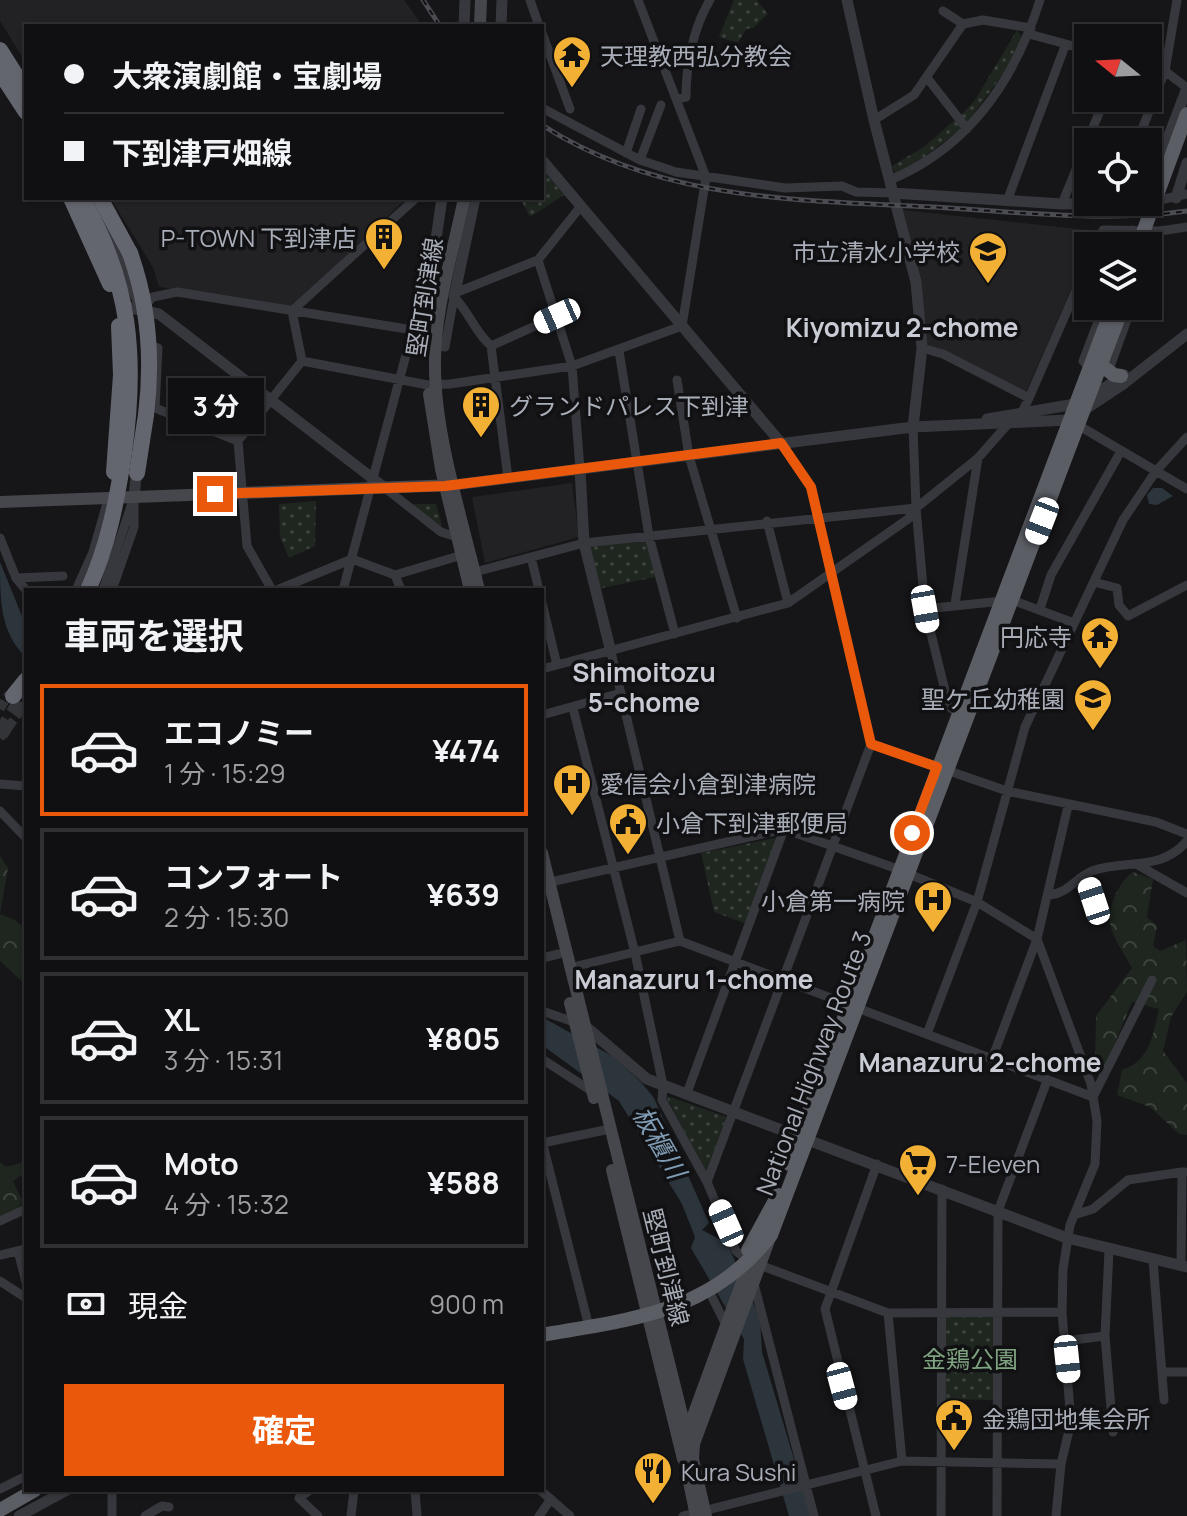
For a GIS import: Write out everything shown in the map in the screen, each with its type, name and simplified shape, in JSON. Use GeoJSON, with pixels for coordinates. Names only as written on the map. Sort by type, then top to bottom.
{"type":"FeatureCollection","features":[{"type":"Feature","properties":{"kind":"highway"},"geometry":{"type":"LineString","coordinates":[[0,53],[24,106]]}},
{"type":"Feature","properties":{"kind":"highway"},"geometry":{"type":"LineString","coordinates":[[0,72],[24,106]]}},
{"type":"Feature","properties":{"kind":"highway"},"geometry":{"type":"LineString","coordinates":[[1143,232],[1187,114]]}},
{"type":"Feature","properties":{"kind":"highway"},"geometry":{"type":"LineString","coordinates":[[1150,232],[1187,136]]}},
{"type":"Feature","properties":{"kind":"highway"},"geometry":{"type":"LineString","coordinates":[[78,200],[103,262],[116,308],[121,357],[114,472]]}},
{"type":"Feature","properties":{"kind":"highway"},"geometry":{"type":"LineString","coordinates":[[78,200],[108,249],[121,288],[131,354],[129,404],[117,500],[105,546],[89,588]]}},
{"type":"Feature","properties":{"kind":"highway"},"geometry":{"type":"LineString","coordinates":[[93,200],[126,269],[135,307],[139,354],[137,405],[124,501],[97,588]]}},
{"type":"Feature","properties":{"kind":"highway"},"geometry":{"type":"LineString","coordinates":[[101,200],[130,253],[143,296],[150,359],[137,473]]}},
{"type":"Feature","properties":{"kind":"highway","name":"National Highway Route 3"},"geometry":{"type":"LineString","coordinates":[[544,1335],[651,1311],[711,1285],[746,1262],[765,1236],[1075,420],[1109,320]]}},
{"type":"Feature","properties":{"kind":"highway","name":"National Highway Route 3"},"geometry":{"type":"LineString","coordinates":[[1095,366],[1116,320]]}},
{"type":"Feature","properties":{"kind":"highway"},"geometry":{"type":"LineString","coordinates":[[1095,366],[1121,376]]}},
{"type":"Feature","properties":{"kind":"highway","name":"National Highway Route 3"},"geometry":{"type":"LineString","coordinates":[[942,769],[958,712],[1006,600]]}},
{"type":"Feature","properties":{"kind":"highway","name":"National Highway Route 3"},"geometry":{"type":"LineString","coordinates":[[544,1327],[651,1311]]}},
{"type":"Feature","properties":{"kind":"highway"},"geometry":{"type":"LineString","coordinates":[[1,1490],[24,1485]]}},
{"type":"Feature","properties":{"kind":"highway"},"geometry":{"type":"LineString","coordinates":[[0,1510],[32,1492]]}},
{"type":"Feature","properties":{"kind":"main road"},"geometry":{"type":"LineString","coordinates":[[480,24],[481,0]]}},
{"type":"Feature","properties":{"kind":"main road"},"geometry":{"type":"LineString","coordinates":[[487,24],[488,0]]}},
{"type":"Feature","properties":{"kind":"main road","name":"堅町到津線"},"geometry":{"type":"LineString","coordinates":[[449,255],[455,200]]}},
{"type":"Feature","properties":{"kind":"main road","name":"堅町到津線"},"geometry":{"type":"LineString","coordinates":[[463,200],[449,255],[432,347],[432,385],[457,537],[470,588]]}},
{"type":"Feature","properties":{"kind":"main road"},"geometry":{"type":"LineString","coordinates":[[0,502],[242,493],[371,483],[385,488],[449,485]]}},
{"type":"Feature","properties":{"kind":"main road","name":"堅町到津線"},"geometry":{"type":"LineString","coordinates":[[449,485],[479,588]]}},
{"type":"Feature","properties":{"kind":"main road","name":"堅町到津線"},"geometry":{"type":"LineString","coordinates":[[544,885],[559,954],[581,1029]]}},
{"type":"Feature","properties":{"kind":"main road","name":"堅町到津線"},"geometry":{"type":"LineString","coordinates":[[544,885],[569,968],[594,1088],[688,1459]]}},
{"type":"Feature","properties":{"kind":"main road"},"geometry":{"type":"LineString","coordinates":[[686,1433],[748,1287],[746,1262]]}},
{"type":"Feature","properties":{"kind":"main road","name":"堅町到津線"},"geometry":{"type":"LineString","coordinates":[[651,1311],[686,1433],[688,1459]]}},
{"type":"Feature","properties":{"kind":"main road"},"geometry":{"type":"LineString","coordinates":[[697,1514],[688,1459],[730,1326]]}},
{"type":"Feature","properties":{"kind":"street"},"geometry":{"type":"LineString","coordinates":[[464,24],[465,0]]}},
{"type":"Feature","properties":{"kind":"street"},"geometry":{"type":"LineString","coordinates":[[501,24],[503,0]]}},
{"type":"Feature","properties":{"kind":"street"},"geometry":{"type":"LineString","coordinates":[[530,0],[538,24]]}},
{"type":"Feature","properties":{"kind":"street"},"geometry":{"type":"LineString","coordinates":[[638,0],[706,177],[682,326]]}},
{"type":"Feature","properties":{"kind":"street"},"geometry":{"type":"LineString","coordinates":[[677,99],[686,97],[687,68],[701,14],[710,0]]}},
{"type":"Feature","properties":{"kind":"street"},"geometry":{"type":"LineString","coordinates":[[847,0],[916,282],[922,348],[913,427],[925,609],[949,707],[958,712]]}},
{"type":"Feature","properties":{"kind":"street"},"geometry":{"type":"LineString","coordinates":[[890,180],[929,159],[967,129],[1003,85],[1030,31],[1040,0]]}},
{"type":"Feature","properties":{"kind":"street"},"geometry":{"type":"LineString","coordinates":[[1143,128],[1165,71],[1177,0]]}},
{"type":"Feature","properties":{"kind":"street"},"geometry":{"type":"LineString","coordinates":[[943,11],[963,24],[983,20],[1030,31],[1074,48]]}},
{"type":"Feature","properties":{"kind":"street"},"geometry":{"type":"LineString","coordinates":[[874,120],[901,105],[928,79],[963,24]]}},
{"type":"Feature","properties":{"kind":"street"},"geometry":{"type":"LineString","coordinates":[[544,38],[570,109]]}},
{"type":"Feature","properties":{"kind":"street"},"geometry":{"type":"LineString","coordinates":[[1007,201],[1065,46]]}},
{"type":"Feature","properties":{"kind":"street"},"geometry":{"type":"LineString","coordinates":[[1162,70],[1187,88],[1162,154]]}},
{"type":"Feature","properties":{"kind":"street"},"geometry":{"type":"LineString","coordinates":[[928,79],[967,129]]}},
{"type":"Feature","properties":{"kind":"street"},"geometry":{"type":"LineString","coordinates":[[0,81],[24,106]]}},
{"type":"Feature","properties":{"kind":"street"},"geometry":{"type":"LineString","coordinates":[[640,160],[661,105]]}},
{"type":"Feature","properties":{"kind":"street"},"geometry":{"type":"LineString","coordinates":[[544,109],[640,160],[676,172],[785,188],[842,186],[856,192],[1074,204]]}},
{"type":"Feature","properties":{"kind":"street"},"geometry":{"type":"LineString","coordinates":[[626,153],[641,109]]}},
{"type":"Feature","properties":{"kind":"street"},"geometry":{"type":"LineString","coordinates":[[1062,204],[1099,112]]}},
{"type":"Feature","properties":{"kind":"street"},"geometry":{"type":"LineString","coordinates":[[544,162],[781,443],[811,487],[871,744],[707,1182]]}},
{"type":"Feature","properties":{"kind":"street"},"geometry":{"type":"LineString","coordinates":[[1162,199],[1182,196],[1187,163]]}},
{"type":"Feature","properties":{"kind":"street"},"geometry":{"type":"LineString","coordinates":[[77,588],[93,552],[109,498],[126,381],[122,306],[104,250],[78,200]]}},
{"type":"Feature","properties":{"kind":"street"},"geometry":{"type":"LineString","coordinates":[[93,200],[141,309],[144,343],[134,527],[113,588]]}},
{"type":"Feature","properties":{"kind":"street"},"geometry":{"type":"LineString","coordinates":[[292,311],[414,200]]}},
{"type":"Feature","properties":{"kind":"street"},"geometry":{"type":"LineString","coordinates":[[344,588],[433,260],[442,200]]}},
{"type":"Feature","properties":{"kind":"street"},"geometry":{"type":"LineString","coordinates":[[141,309],[153,297],[177,292],[411,335],[432,347],[445,347],[475,200]]}},
{"type":"Feature","properties":{"kind":"street"},"geometry":{"type":"LineString","coordinates":[[454,295],[538,260],[581,206]]}},
{"type":"Feature","properties":{"kind":"street"},"geometry":{"type":"LineString","coordinates":[[1102,232],[1160,231],[1187,227]]}},
{"type":"Feature","properties":{"kind":"street"},"geometry":{"type":"LineString","coordinates":[[538,260],[572,366],[584,543],[680,941]]}},
{"type":"Feature","properties":{"kind":"street"},"geometry":{"type":"LineString","coordinates":[[454,295],[469,315],[477,333],[491,346],[508,478]]}},
{"type":"Feature","properties":{"kind":"street"},"geometry":{"type":"LineString","coordinates":[[544,668],[788,603],[831,574],[908,519],[916,508],[978,458],[1029,398],[1074,295]]}},
{"type":"Feature","properties":{"kind":"street"},"geometry":{"type":"LineString","coordinates":[[122,306],[159,314],[273,399],[371,483]]}},
{"type":"Feature","properties":{"kind":"street"},"geometry":{"type":"LineString","coordinates":[[274,588],[247,546],[238,441],[302,361],[292,311]]}},
{"type":"Feature","properties":{"kind":"street"},"geometry":{"type":"LineString","coordinates":[[491,346],[557,316]]}},
{"type":"Feature","properties":{"kind":"street"},"geometry":{"type":"LineString","coordinates":[[1099,320],[1083,361],[1095,366],[1111,364],[1127,320]]}},
{"type":"Feature","properties":{"kind":"street"},"geometry":{"type":"LineString","coordinates":[[302,361],[432,385],[496,380],[572,366],[682,326]]}},
{"type":"Feature","properties":{"kind":"street"},"geometry":{"type":"LineString","coordinates":[[1013,417],[1052,422],[1060,427],[1075,420],[1145,363],[1187,334]]}},
{"type":"Feature","properties":{"kind":"street"},"geometry":{"type":"LineString","coordinates":[[144,343],[158,348],[155,408],[238,441]]}},
{"type":"Feature","properties":{"kind":"street"},"geometry":{"type":"LineString","coordinates":[[922,348],[943,354],[1029,398]]}},
{"type":"Feature","properties":{"kind":"street"},"geometry":{"type":"LineString","coordinates":[[619,351],[649,536],[675,634]]}},
{"type":"Feature","properties":{"kind":"street"},"geometry":{"type":"LineString","coordinates":[[1075,420],[1121,376],[1145,363]]}},
{"type":"Feature","properties":{"kind":"street"},"geometry":{"type":"LineString","coordinates":[[677,380],[689,456],[713,528],[737,618]]}},
{"type":"Feature","properties":{"kind":"street"},"geometry":{"type":"LineString","coordinates":[[449,485],[913,427],[1013,417],[1062,416],[1075,420],[1187,489]]}},
{"type":"Feature","properties":{"kind":"street"},"geometry":{"type":"LineString","coordinates":[[927,1034],[977,902],[1025,727],[1123,520],[1156,471],[1187,437]]}},
{"type":"Feature","properties":{"kind":"street"},"geometry":{"type":"LineString","coordinates":[[1040,609],[1051,575],[1121,451]]}},
{"type":"Feature","properties":{"kind":"street"},"geometry":{"type":"LineString","coordinates":[[955,604],[978,458]]}},
{"type":"Feature","properties":{"kind":"street"},"geometry":{"type":"LineString","coordinates":[[385,488],[441,532],[457,537]]}},
{"type":"Feature","properties":{"kind":"street"},"geometry":{"type":"LineString","coordinates":[[104,588],[134,497]]}},
{"type":"Feature","properties":{"kind":"street"},"geometry":{"type":"LineString","coordinates":[[475,572],[584,543],[767,521],[916,508]]}},
{"type":"Feature","properties":{"kind":"street"},"geometry":{"type":"LineString","coordinates":[[767,521],[788,603]]}},
{"type":"Feature","properties":{"kind":"street"},"geometry":{"type":"LineString","coordinates":[[0,538],[16,578],[24,588]]}},
{"type":"Feature","properties":{"kind":"street"},"geometry":{"type":"LineString","coordinates":[[280,588],[352,559],[395,575],[462,555]]}},
{"type":"Feature","properties":{"kind":"street"},"geometry":{"type":"LineString","coordinates":[[531,557],[539,588]]}},
{"type":"Feature","properties":{"kind":"street"},"geometry":{"type":"LineString","coordinates":[[395,575],[400,588]]}},
{"type":"Feature","properties":{"kind":"street"},"geometry":{"type":"LineString","coordinates":[[16,578],[63,576]]}},
{"type":"Feature","properties":{"kind":"street"},"geometry":{"type":"LineString","coordinates":[[1094,582],[1117,588],[1119,605],[1128,616],[1187,585]]}},
{"type":"Feature","properties":{"kind":"street"},"geometry":{"type":"LineString","coordinates":[[925,609],[1006,600],[1074,623]]}},
{"type":"Feature","properties":{"kind":"street"},"geometry":{"type":"LineString","coordinates":[[544,611],[557,665]]}},
{"type":"Feature","properties":{"kind":"street"},"geometry":{"type":"LineString","coordinates":[[20,699],[24,679]]}},
{"type":"Feature","properties":{"kind":"street"},"geometry":{"type":"LineString","coordinates":[[544,715],[621,693]]}},
{"type":"Feature","properties":{"kind":"street"},"geometry":{"type":"LineString","coordinates":[[573,708],[635,953],[663,1085],[662,1100],[707,1182],[736,1251],[746,1262],[888,1313],[1062,1312]]}},
{"type":"Feature","properties":{"kind":"street"},"geometry":{"type":"LineString","coordinates":[[871,744],[1007,791],[1156,822],[1187,834]]}},
{"type":"Feature","properties":{"kind":"street"},"geometry":{"type":"LineString","coordinates":[[0,784],[24,786]]}},
{"type":"Feature","properties":{"kind":"street"},"geometry":{"type":"LineString","coordinates":[[992,1059],[1037,939],[1068,806]]}},
{"type":"Feature","properties":{"kind":"street"},"geometry":{"type":"LineString","coordinates":[[0,811],[24,836]]}},
{"type":"Feature","properties":{"kind":"street"},"geometry":{"type":"LineString","coordinates":[[687,1093],[784,829]]}},
{"type":"Feature","properties":{"kind":"street"},"geometry":{"type":"LineString","coordinates":[[544,885],[784,829],[977,902],[1037,939],[1093,1097],[1098,1149],[1088,1190],[1074,1215],[1067,1238],[1062,1312],[1071,1422],[1061,1464],[1056,1516]]}},
{"type":"Feature","properties":{"kind":"street"},"geometry":{"type":"LineString","coordinates":[[1048,895],[1069,889],[1086,875],[1174,855],[1187,841]]}},
{"type":"Feature","properties":{"kind":"street"},"geometry":{"type":"LineString","coordinates":[[1138,865],[1187,893]]}},
{"type":"Feature","properties":{"kind":"street"},"geometry":{"type":"LineString","coordinates":[[1086,875],[1094,901]]}},
{"type":"Feature","properties":{"kind":"street"},"geometry":{"type":"LineString","coordinates":[[569,968],[680,941],[1093,1097]]}},
{"type":"Feature","properties":{"kind":"street"},"geometry":{"type":"LineString","coordinates":[[544,958],[559,954]]}},
{"type":"Feature","properties":{"kind":"street"},"geometry":{"type":"LineString","coordinates":[[1093,1097],[1152,980]]}},
{"type":"Feature","properties":{"kind":"street"},"geometry":{"type":"LineString","coordinates":[[544,1012],[581,1029],[640,1074],[663,1085],[1067,1238],[1184,1266],[1184,1172],[1128,1180],[1093,1209],[1074,1215]]}},
{"type":"Feature","properties":{"kind":"street"},"geometry":{"type":"LineString","coordinates":[[544,1060],[594,1088]]}},
{"type":"Feature","properties":{"kind":"street"},"geometry":{"type":"LineString","coordinates":[[997,1516],[998,1211],[1047,1081]]}},
{"type":"Feature","properties":{"kind":"street"},"geometry":{"type":"LineString","coordinates":[[544,1143],[606,1130]]}},
{"type":"Feature","properties":{"kind":"street"},"geometry":{"type":"LineString","coordinates":[[544,1151],[587,1319]]}},
{"type":"Feature","properties":{"kind":"street"},"geometry":{"type":"LineString","coordinates":[[876,1516],[825,1309],[877,1164]]}},
{"type":"Feature","properties":{"kind":"street"},"geometry":{"type":"LineString","coordinates":[[1108,1195],[1117,1176]]}},
{"type":"Feature","properties":{"kind":"street"},"geometry":{"type":"LineString","coordinates":[[941,1516],[942,1189]]}},
{"type":"Feature","properties":{"kind":"street"},"geometry":{"type":"LineString","coordinates":[[0,1221],[24,1210]]}},
{"type":"Feature","properties":{"kind":"street"},"geometry":{"type":"LineString","coordinates":[[0,1255],[22,1250]]}},
{"type":"Feature","properties":{"kind":"street"},"geometry":{"type":"LineString","coordinates":[[1109,1250],[1105,1336],[1113,1432]]}},
{"type":"Feature","properties":{"kind":"street"},"geometry":{"type":"LineString","coordinates":[[1153,1260],[1164,1400]]}},
{"type":"Feature","properties":{"kind":"street"},"geometry":{"type":"LineString","coordinates":[[0,1281],[24,1297]]}},
{"type":"Feature","properties":{"kind":"street"},"geometry":{"type":"LineString","coordinates":[[711,1285],[730,1326]]}},
{"type":"Feature","properties":{"kind":"street"},"geometry":{"type":"LineString","coordinates":[[748,1287],[814,1516]]}},
{"type":"Feature","properties":{"kind":"street"},"geometry":{"type":"LineString","coordinates":[[888,1313],[902,1461]]}},
{"type":"Feature","properties":{"kind":"street"},"geometry":{"type":"LineString","coordinates":[[1065,1341],[1105,1336]]}},
{"type":"Feature","properties":{"kind":"street"},"geometry":{"type":"LineString","coordinates":[[1162,1372],[1187,1372]]}},
{"type":"Feature","properties":{"kind":"street"},"geometry":{"type":"LineString","coordinates":[[697,1514],[902,1461],[1061,1464]]}},
{"type":"Feature","properties":{"kind":"street"},"geometry":{"type":"LineString","coordinates":[[1,1490],[24,1477]]}},
{"type":"Feature","properties":{"kind":"street"},"geometry":{"type":"LineString","coordinates":[[19,1516],[63,1492]]}},
{"type":"Feature","properties":{"kind":"street"},"geometry":{"type":"LineString","coordinates":[[112,1492],[112,1516]]}},
{"type":"Feature","properties":{"kind":"street"},"geometry":{"type":"LineString","coordinates":[[307,1492],[299,1498],[318,1516]]}},
{"type":"Feature","properties":{"kind":"street"},"geometry":{"type":"LineString","coordinates":[[351,1516],[354,1492]]}},
{"type":"Feature","properties":{"kind":"street"},"geometry":{"type":"LineString","coordinates":[[415,1492],[417,1516]]}},
{"type":"Feature","properties":{"kind":"street"},"geometry":{"type":"LineString","coordinates":[[542,1492],[570,1516]]}},
{"type":"Feature","properties":{"kind":"street"},"geometry":{"type":"LineString","coordinates":[[539,1516],[551,1499]]}},
{"type":"Feature","properties":{"kind":"street"},"geometry":{"type":"LineString","coordinates":[[145,1516],[162,1506],[169,1507]]}},
{"type":"Feature","properties":{"kind":"shaded area"},"geometry":{"type":"Polygon","coordinates":[[[0,0],[404,0],[422,24],[24,24],[24,60],[0,21],[0,0]]]}},
{"type":"Feature","properties":{"kind":"shaded area"},"geometry":{"type":"Polygon","coordinates":[[[111,200],[405,200],[292,307],[159,287],[153,267],[111,200]]]}},
{"type":"Feature","properties":{"kind":"shaded area"},"geometry":{"type":"Polygon","coordinates":[[[903,210],[1097,231],[1074,232],[1074,283],[1026,392],[926,345],[903,210]]]}},
{"type":"Feature","properties":{"kind":"shaded area"},"geometry":{"type":"Polygon","coordinates":[[[572,483],[579,537],[485,563],[472,497],[572,483]]]}},
{"type":"Feature","properties":{"kind":"green space"},"geometry":{"type":"Polygon","coordinates":[[[734,0],[757,0],[768,14],[753,28],[746,29],[738,43],[719,37],[734,0]]]}},
{"type":"Feature","properties":{"kind":"green space"},"geometry":{"type":"Polygon","coordinates":[[[1017,30],[1023,38],[1013,60],[967,123],[961,115],[975,100],[1017,30]]]}},
{"type":"Feature","properties":{"kind":"green space"},"geometry":{"type":"Polygon","coordinates":[[[956,119],[962,128],[915,164],[895,173],[892,166],[925,146],[956,119]]]}},
{"type":"Feature","properties":{"kind":"green space"},"geometry":{"type":"Polygon","coordinates":[[[544,171],[564,195],[530,217],[521,200],[544,200],[544,171]]]}},
{"type":"Feature","properties":{"kind":"green space"},"geometry":{"type":"Polygon","coordinates":[[[316,501],[315,546],[289,558],[280,537],[279,504],[316,501]]]}},
{"type":"Feature","properties":{"kind":"green space"},"geometry":{"type":"Polygon","coordinates":[[[411,504],[436,504],[442,525],[439,527],[411,504]]]}},
{"type":"Feature","properties":{"kind":"green space"},"geometry":{"type":"Polygon","coordinates":[[[652,537],[660,576],[597,589],[586,544],[652,537]]]}},
{"type":"Feature","properties":{"kind":"green space"},"geometry":{"type":"Polygon","coordinates":[[[775,838],[778,843],[747,924],[714,912],[701,853],[775,838]]]}},
{"type":"Feature","properties":{"kind":"green space"},"geometry":{"type":"Polygon","coordinates":[[[0,856],[8,868],[0,914],[0,856]]]}},
{"type":"Feature","properties":{"kind":"green space"},"geometry":{"type":"Polygon","coordinates":[[[1133,872],[1153,879],[1147,917],[1157,926],[1153,946],[1160,951],[1186,940],[1187,992],[1171,1017],[1163,1051],[1187,1083],[1187,1135],[1179,1134],[1150,1107],[1117,1095],[1122,1070],[1139,1060],[1149,1046],[1159,1009],[1132,1002],[1101,1076],[1095,1072],[1096,1016],[1132,968],[1113,933],[1110,916],[1119,887],[1133,872]]]}},
{"type":"Feature","properties":{"kind":"green space"},"geometry":{"type":"Polygon","coordinates":[[[0,914],[24,927],[24,983],[0,961],[0,914]]]}},
{"type":"Feature","properties":{"kind":"green space"},"geometry":{"type":"Polygon","coordinates":[[[667,1098],[727,1117],[706,1172],[667,1098]]]}},
{"type":"Feature","properties":{"kind":"green space"},"geometry":{"type":"Polygon","coordinates":[[[24,1158],[24,1173],[13,1181],[22,1200],[20,1209],[0,1217],[0,1162],[6,1167],[21,1163],[24,1158]]]}},
{"type":"Feature","properties":{"kind":"green space","name":"金鶏公園"},"geometry":{"type":"Polygon","coordinates":[[[946,1317],[994,1317],[994,1400],[945,1399],[946,1317]]]}},
{"type":"Feature","properties":{"kind":"water"},"geometry":{"type":"Polygon","coordinates":[[[1153,488],[1162,488],[1173,496],[1157,505],[1149,504],[1147,495],[1153,488]]]}},
{"type":"Feature","properties":{"kind":"water"},"geometry":{"type":"Polygon","coordinates":[[[0,562],[24,621],[24,655],[6,626],[1,602],[0,562]]]}},
{"type":"Feature","properties":{"kind":"water","name":"板櫃川"},"geometry":{"type":"Polygon","coordinates":[[[544,1018],[612,1056],[654,1098],[709,1223],[702,1230],[727,1243],[760,1318],[762,1352],[811,1516],[789,1516],[743,1359],[744,1339],[691,1248],[695,1237],[682,1204],[619,1101],[544,1046],[544,1018]]]}},
{"type":"Feature","properties":{"kind":"tunnel"},"geometry":{"type":"LineString","coordinates":[[0,709],[9,694]]}},
{"type":"Feature","properties":{"kind":"tunnel"},"geometry":{"type":"LineString","coordinates":[[0,734],[21,702]]}},
{"type":"Feature","properties":{"kind":"tunnel"},"geometry":{"type":"LineString","coordinates":[[0,738],[24,706]]}},
{"type":"Feature","properties":{"kind":"railway"},"geometry":{"type":"LineString","coordinates":[[423,0],[439,24]]}},
{"type":"Feature","properties":{"kind":"railway"},"geometry":{"type":"LineString","coordinates":[[544,126],[589,151],[637,170],[687,184],[739,193],[844,203],[1068,216],[1128,216],[1187,211]]}},
{"type":"Feature","properties":{"kind":"place","name":"天理教西弘分教会"},"geometry":{"type":"Point","coordinates":[572,89]}},
{"type":"Feature","properties":{"kind":"place","name":"P-TOWN 下到津店"},"geometry":{"type":"Point","coordinates":[384,271]}},
{"type":"Feature","properties":{"kind":"place","name":"市立清水小学校"},"geometry":{"type":"Point","coordinates":[988,285]}},
{"type":"Feature","properties":{"kind":"place","name":"グランドパレス下到津"},"geometry":{"type":"Point","coordinates":[481,439]}},
{"type":"Feature","properties":{"kind":"place","name":"円応寺"},"geometry":{"type":"Point","coordinates":[1100,670]}},
{"type":"Feature","properties":{"kind":"place","name":"聖ケ丘幼稚園"},"geometry":{"type":"Point","coordinates":[1093,732]}},
{"type":"Feature","properties":{"kind":"place","name":"愛信会小倉到津病院"},"geometry":{"type":"Point","coordinates":[572,817]}},
{"type":"Feature","properties":{"kind":"place","name":"小倉下到津郵便局"},"geometry":{"type":"Point","coordinates":[628,856]}},
{"type":"Feature","properties":{"kind":"place","name":"小倉第一病院"},"geometry":{"type":"Point","coordinates":[933,934]}},
{"type":"Feature","properties":{"kind":"place","name":"7-Eleven"},"geometry":{"type":"Point","coordinates":[918,1197]}},
{"type":"Feature","properties":{"kind":"place","name":"金鶏団地集会所"},"geometry":{"type":"Point","coordinates":[954,1452]}},
{"type":"Feature","properties":{"kind":"place","name":"Kura Sushi"},"geometry":{"type":"Point","coordinates":[653,1505]}},
{"type":"Feature","properties":{"kind":"district","name":"Kiyomizu 2-chome"},"geometry":{"type":"Point","coordinates":[902,327]}},
{"type":"Feature","properties":{"kind":"district","name":"Shimoitozu 5-chome"},"geometry":{"type":"Point","coordinates":[644,687]}},
{"type":"Feature","properties":{"kind":"district","name":"Manazuru 1-chome"},"geometry":{"type":"Point","coordinates":[694,979]}},
{"type":"Feature","properties":{"kind":"district","name":"Manazuru 2-chome"},"geometry":{"type":"Point","coordinates":[980,1062]}},
{"type":"Feature","properties":{"kind":"route"},"geometry":{"type":"LineString","coordinates":[[215,494],[445,486],[781,443],[797,462],[811,487],[872,735],[871,744],[937,767],[912,833]]}}]}
